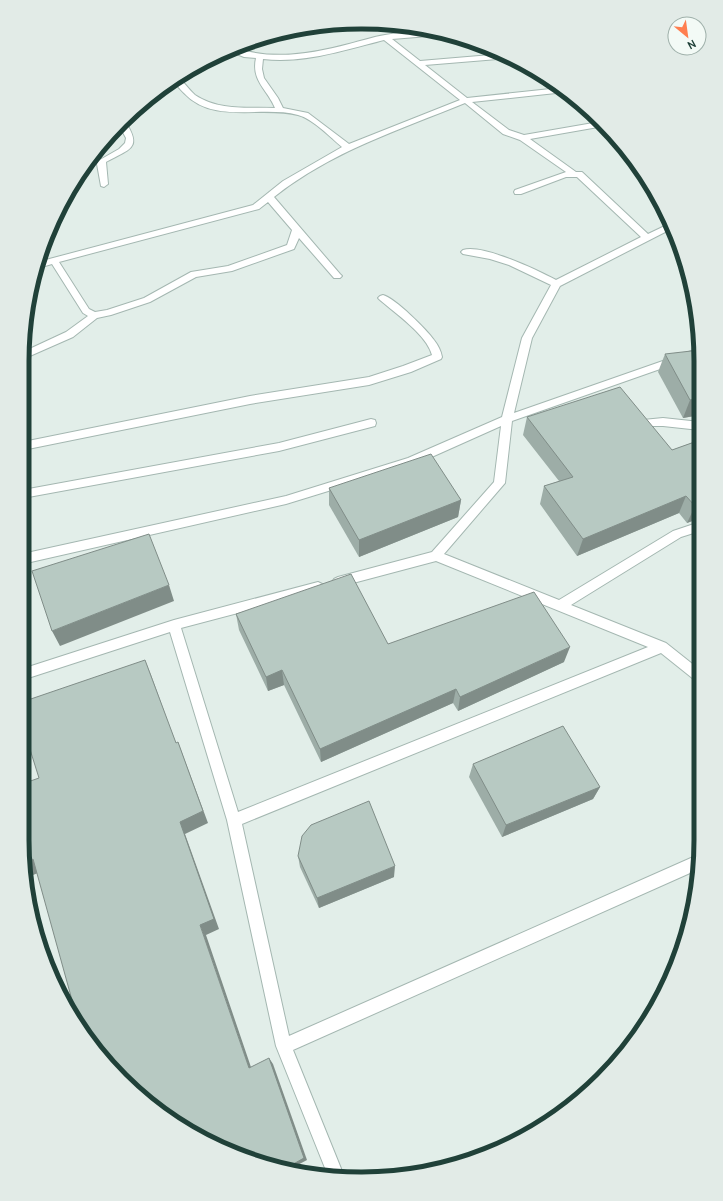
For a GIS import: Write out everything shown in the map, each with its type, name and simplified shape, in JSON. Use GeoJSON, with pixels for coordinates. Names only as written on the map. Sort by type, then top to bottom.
{"type":"FeatureCollection","features":[{"type":"Feature","properties":{"kind":"street"},"geometry":{"type":"LineString","coordinates":[[238,53],[278,58],[337,49],[385,37],[419,34]]}},
{"type":"Feature","properties":{"kind":"street"},"geometry":{"type":"LineString","coordinates":[[385,37],[506,132],[523,138],[574,174],[583,176],[647,238]]}},
{"type":"Feature","properties":{"kind":"street"},"geometry":{"type":"LineString","coordinates":[[260,56],[257,67],[258,75],[273,96],[280,110]]}},
{"type":"Feature","properties":{"kind":"street"},"geometry":{"type":"LineString","coordinates":[[418,63],[495,57]]}},
{"type":"Feature","properties":{"kind":"street"},"geometry":{"type":"LineString","coordinates":[[180,83],[192,96],[224,110],[280,110],[302,114],[348,147]]}},
{"type":"Feature","properties":{"kind":"street"},"geometry":{"type":"LineString","coordinates":[[44,263],[256,207],[286,183],[348,147],[466,100],[554,91]]}},
{"type":"Feature","properties":{"kind":"street"},"geometry":{"type":"LineString","coordinates":[[523,138],[596,125]]}},
{"type":"Feature","properties":{"kind":"street"},"geometry":{"type":"LineString","coordinates":[[104,184],[101,164],[102,161],[125,150],[129,145],[130,138],[125,127]]}},
{"type":"Feature","properties":{"kind":"street"},"geometry":{"type":"LineString","coordinates":[[518,192],[574,174]]}},
{"type":"Feature","properties":{"kind":"street"},"geometry":{"type":"LineString","coordinates":[[269,197],[337,276]]}},
{"type":"Feature","properties":{"kind":"street"},"geometry":{"type":"LineString","coordinates":[[29,673],[174,625],[436,556],[499,483],[507,419],[527,338],[556,284],[666,228]]}},
{"type":"Feature","properties":{"kind":"street"},"geometry":{"type":"LineString","coordinates":[[29,353],[75,332],[85,326],[94,316],[147,300],[194,274],[229,269],[291,247],[297,229]]}},
{"type":"Feature","properties":{"kind":"street"},"geometry":{"type":"LineString","coordinates":[[466,252],[489,255],[511,262],[556,284]]}},
{"type":"Feature","properties":{"kind":"street"},"geometry":{"type":"LineString","coordinates":[[54,261],[86,311],[94,316]]}},
{"type":"Feature","properties":{"kind":"street"},"geometry":{"type":"LineString","coordinates":[[29,445],[250,400],[369,381],[407,369],[437,357],[434,346],[415,325],[383,298]]}},
{"type":"Feature","properties":{"kind":"street"},"geometry":{"type":"LineString","coordinates":[[29,557],[286,500],[412,461],[507,419],[694,353]]}},
{"type":"Feature","properties":{"kind":"street"},"geometry":{"type":"LineString","coordinates":[[647,423],[663,422],[694,425]]}},
{"type":"Feature","properties":{"kind":"street"},"geometry":{"type":"LineString","coordinates":[[29,493],[279,447],[371,423]]}},
{"type":"Feature","properties":{"kind":"street"},"geometry":{"type":"LineString","coordinates":[[560,606],[678,534],[694,528]]}},
{"type":"Feature","properties":{"kind":"street"},"geometry":{"type":"LineString","coordinates":[[436,556],[662,647],[694,672]]}},
{"type":"Feature","properties":{"kind":"street"},"geometry":{"type":"LineString","coordinates":[[174,625],[234,820],[284,1046],[334,1170]]}},
{"type":"Feature","properties":{"kind":"street"},"geometry":{"type":"LineString","coordinates":[[234,820],[662,647]]}},
{"type":"Feature","properties":{"kind":"street"},"geometry":{"type":"LineString","coordinates":[[284,1046],[693,864]]}},
{"type":"Feature","properties":{"kind":"building"},"geometry":{"type":"Polygon","coordinates":[[[693,351],[694,399],[690,400],[665,354],[693,351]]]}},
{"type":"Feature","properties":{"kind":"building"},"geometry":{"type":"Polygon","coordinates":[[[620,387],[672,450],[694,442],[694,505],[686,496],[583,539],[544,486],[573,477],[527,417],[620,387]]]}},
{"type":"Feature","properties":{"kind":"building"},"geometry":{"type":"Polygon","coordinates":[[[431,454],[461,500],[359,540],[329,488],[431,454]]]}},
{"type":"Feature","properties":{"kind":"building"},"geometry":{"type":"Polygon","coordinates":[[[149,534],[169,585],[52,631],[32,571],[149,534]]]}},
{"type":"Feature","properties":{"kind":"building"},"geometry":{"type":"Polygon","coordinates":[[[351,574],[388,644],[534,592],[570,647],[460,697],[456,689],[320,749],[282,670],[266,677],[236,614],[351,574]]]}},
{"type":"Feature","properties":{"kind":"building"},"geometry":{"type":"Polygon","coordinates":[[[145,660],[176,743],[178,742],[203,811],[180,822],[214,919],[200,925],[249,1068],[269,1058],[304,1158],[292,1165],[275,1161],[234,1147],[214,1138],[177,1116],[126,1075],[98,1042],[74,1006],[71,1001],[72,1000],[33,859],[30,861],[29,782],[39,778],[29,746],[29,700],[145,660]]]}},
{"type":"Feature","properties":{"kind":"building"},"geometry":{"type":"Polygon","coordinates":[[[563,726],[600,787],[506,825],[473,764],[563,726]]]}},
{"type":"Feature","properties":{"kind":"building"},"geometry":{"type":"Polygon","coordinates":[[[369,801],[395,866],[317,898],[298,856],[302,836],[311,825],[369,801]]]}}]}
